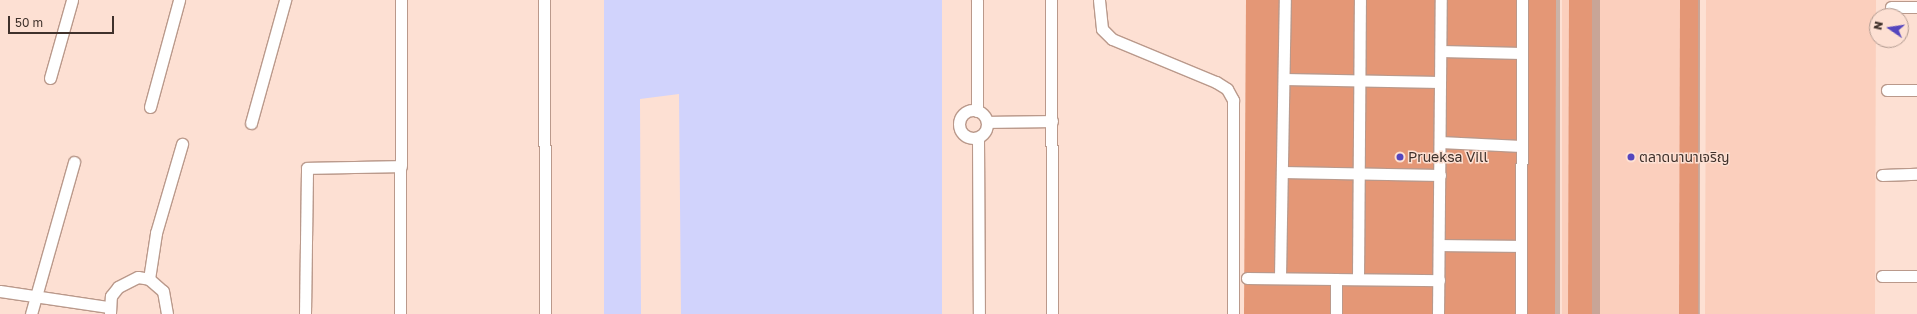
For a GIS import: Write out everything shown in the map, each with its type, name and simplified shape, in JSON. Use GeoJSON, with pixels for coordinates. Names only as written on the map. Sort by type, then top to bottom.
{"type":"FeatureCollection","features":[{"type":"Feature","properties":{"kind":"street"},"geometry":{"type":"LineString","coordinates":[[50,78],[72,0]]}},
{"type":"Feature","properties":{"kind":"street"},"geometry":{"type":"LineString","coordinates":[[150,107],[179,0]]}},
{"type":"Feature","properties":{"kind":"street"},"geometry":{"type":"LineString","coordinates":[[251,123],[285,0]]}},
{"type":"Feature","properties":{"kind":"street"},"geometry":{"type":"LineString","coordinates":[[400,314],[401,0]]}},
{"type":"Feature","properties":{"kind":"street"},"geometry":{"type":"LineString","coordinates":[[544,0],[545,314]]}},
{"type":"Feature","properties":{"kind":"street"},"geometry":{"type":"LineString","coordinates":[[977,0],[977,111],[987,122],[1052,121]]}},
{"type":"Feature","properties":{"kind":"street"},"geometry":{"type":"LineString","coordinates":[[1051,0],[1052,314]]}},
{"type":"Feature","properties":{"kind":"street"},"geometry":{"type":"LineString","coordinates":[[1099,0],[1102,29],[1112,40],[1216,82],[1227,89],[1233,100],[1233,314]]}},
{"type":"Feature","properties":{"kind":"street"},"geometry":{"type":"LineString","coordinates":[[1280,277],[1285,0]]}},
{"type":"Feature","properties":{"kind":"street"},"geometry":{"type":"LineString","coordinates":[[1358,278],[1360,174],[1360,0]]}},
{"type":"Feature","properties":{"kind":"street"},"geometry":{"type":"LineString","coordinates":[[1438,314],[1441,245],[1440,51],[1442,0]]}},
{"type":"Feature","properties":{"kind":"street"},"geometry":{"type":"LineString","coordinates":[[1521,314],[1522,0]]}},
{"type":"Feature","properties":{"kind":"street"},"geometry":{"type":"LineString","coordinates":[[1890,7],[1917,6]]}},
{"type":"Feature","properties":{"kind":"street"},"geometry":{"type":"LineString","coordinates":[[1440,51],[1521,53]]}},
{"type":"Feature","properties":{"kind":"street"},"geometry":{"type":"LineString","coordinates":[[1284,78],[1440,82]]}},
{"type":"Feature","properties":{"kind":"street"},"geometry":{"type":"LineString","coordinates":[[1887,90],[1917,90]]}},
{"type":"Feature","properties":{"kind":"street"},"geometry":{"type":"LineString","coordinates":[[977,111],[962,115],[958,125],[965,137],[978,138],[984,133],[987,122]]}},
{"type":"Feature","properties":{"kind":"street"},"geometry":{"type":"LineString","coordinates":[[978,138],[978,314]]}},
{"type":"Feature","properties":{"kind":"street"},"geometry":{"type":"LineString","coordinates":[[1440,142],[1521,146]]}},
{"type":"Feature","properties":{"kind":"street"},"geometry":{"type":"LineString","coordinates":[[148,279],[156,232],[182,144]]}},
{"type":"Feature","properties":{"kind":"street"},"geometry":{"type":"LineString","coordinates":[[31,314],[74,162]]}},
{"type":"Feature","properties":{"kind":"street"},"geometry":{"type":"LineString","coordinates":[[305,314],[307,168],[401,166]]}},
{"type":"Feature","properties":{"kind":"street"},"geometry":{"type":"LineString","coordinates":[[1282,172],[1440,175]]}},
{"type":"Feature","properties":{"kind":"street"},"geometry":{"type":"LineString","coordinates":[[1882,175],[1917,174]]}},
{"type":"Feature","properties":{"kind":"street"},"geometry":{"type":"LineString","coordinates":[[1441,245],[1521,246]]}},
{"type":"Feature","properties":{"kind":"street"},"geometry":{"type":"LineString","coordinates":[[1882,276],[1917,276]]}},
{"type":"Feature","properties":{"kind":"street"},"geometry":{"type":"LineString","coordinates":[[1247,278],[1280,277],[1439,280]]}},
{"type":"Feature","properties":{"kind":"street"},"geometry":{"type":"LineString","coordinates":[[1336,278],[1336,314]]}},
{"type":"Feature","properties":{"kind":"street"},"geometry":{"type":"LineString","coordinates":[[0,291],[36,296],[110,310],[112,296],[127,280],[148,279],[164,291],[167,314]]}},
{"type":"Feature","properties":{"kind":"shaded area"},"geometry":{"type":"Polygon","coordinates":[[[604,0],[942,0],[942,314],[681,314],[679,94],[640,99],[641,314],[604,314],[604,0]]]}},
{"type":"Feature","properties":{"kind":"shaded area","name":"ตลาดนานาเจริญ"},"geometry":{"type":"Polygon","coordinates":[[[1562,0],[1700,0],[1699,314],[1562,314],[1562,0]]]}},
{"type":"Feature","properties":{"kind":"shaded area"},"geometry":{"type":"Polygon","coordinates":[[[1706,0],[1876,0],[1876,8],[1869,8],[1869,48],[1876,48],[1875,314],[1705,314],[1706,0]]]}},
{"type":"Feature","properties":{"kind":"building","name":"Prueksa Vill"},"geometry":{"type":"Polygon","coordinates":[[[1246,0],[1556,0],[1555,314],[1244,314],[1246,0]]]}},
{"type":"Feature","properties":{"kind":"building"},"geometry":{"type":"Polygon","coordinates":[[[1569,0],[1592,0],[1592,314],[1568,314],[1569,0]]]}},
{"type":"Feature","properties":{"kind":"building"},"geometry":{"type":"Polygon","coordinates":[[[1680,0],[1698,0],[1698,314],[1679,314],[1680,0]]]}},
{"type":"Feature","properties":{"kind":"place","name":"Prueksa Vill"},"geometry":{"type":"Point","coordinates":[1400,157]}},
{"type":"Feature","properties":{"kind":"place","name":"ตลาดนานาเจริญ"},"geometry":{"type":"Point","coordinates":[1631,157]}}]}
